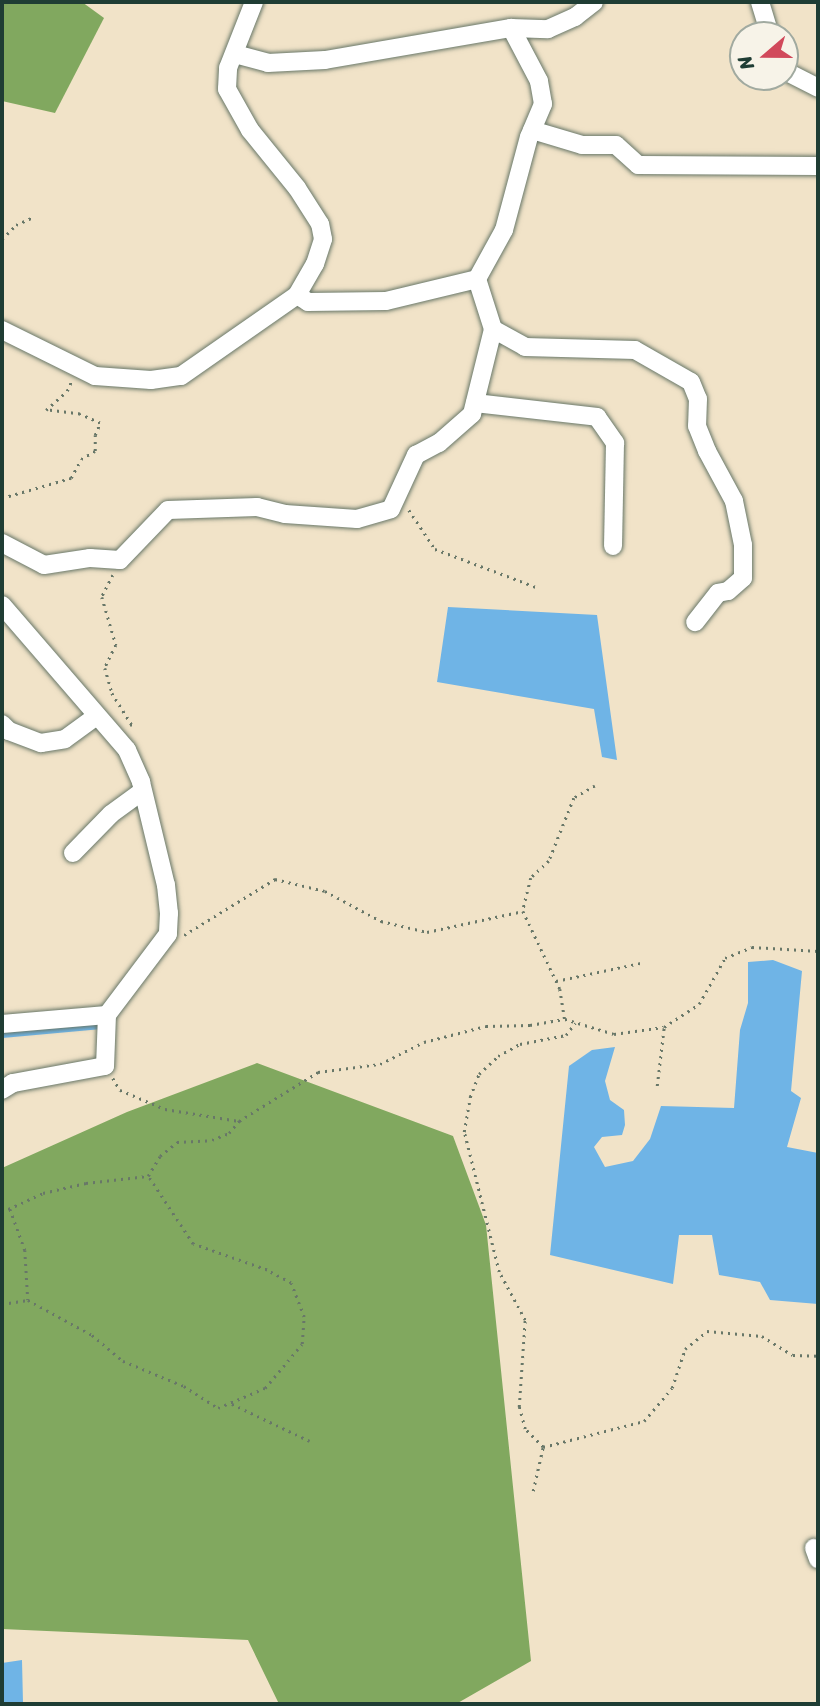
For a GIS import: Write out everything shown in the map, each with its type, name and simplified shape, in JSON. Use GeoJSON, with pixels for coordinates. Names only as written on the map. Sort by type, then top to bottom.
{"type":"FeatureCollection","features":[{"type":"Feature","properties":{"kind":"lane"},"geometry":{"type":"LineString","coordinates":[[2,330],[95,376],[151,380],[181,376],[297,295],[315,264],[323,239],[320,224],[238,110],[227,89],[228,68],[254,2]]}},
{"type":"Feature","properties":{"kind":"lane"},"geometry":{"type":"LineString","coordinates":[[235,54],[268,63],[325,60],[511,28],[548,29],[575,17],[594,2]]}},
{"type":"Feature","properties":{"kind":"lane"},"geometry":{"type":"LineString","coordinates":[[760,2],[766,21]]}},
{"type":"Feature","properties":{"kind":"lane"},"geometry":{"type":"LineString","coordinates":[[297,295],[308,302],[386,301],[477,279],[505,230],[532,130],[543,104],[539,81],[511,28]]}},
{"type":"Feature","properties":{"kind":"lane"},"geometry":{"type":"LineString","coordinates":[[799,78],[818,88]]}},
{"type":"Feature","properties":{"kind":"lane"},"geometry":{"type":"LineString","coordinates":[[532,130],[582,145],[616,145],[638,165],[818,166]]}},
{"type":"Feature","properties":{"kind":"lane"},"geometry":{"type":"LineString","coordinates":[[2,543],[44,565],[90,558],[120,560],[168,510],[257,507],[285,514],[357,519],[391,509],[416,455],[439,443],[472,414],[493,329],[477,279]]}},
{"type":"Feature","properties":{"kind":"lane"},"geometry":{"type":"LineString","coordinates":[[493,329],[525,347],[635,350],[691,382],[698,399],[698,426],[707,451],[734,501],[743,545],[743,578],[728,591],[718,593],[695,622]]}},
{"type":"Feature","properties":{"kind":"lane"},"geometry":{"type":"LineString","coordinates":[[475,403],[597,417],[615,443],[613,546]]}},
{"type":"Feature","properties":{"kind":"lane"},"geometry":{"type":"LineString","coordinates":[[2,605],[127,750],[143,791],[166,885],[167,933],[107,1015],[105,1066],[13,1083],[2,1090]]}},
{"type":"Feature","properties":{"kind":"lane"},"geometry":{"type":"LineString","coordinates":[[2,724],[9,731],[41,743],[65,739],[100,720]]}},
{"type":"Feature","properties":{"kind":"lane"},"geometry":{"type":"LineString","coordinates":[[73,853],[111,814],[143,791]]}},
{"type":"Feature","properties":{"kind":"lane"},"geometry":{"type":"LineString","coordinates":[[2,1024],[107,1015]]}},
{"type":"Feature","properties":{"kind":"path"},"geometry":{"type":"LineString","coordinates":[[2,239],[16,225],[31,218]]}},
{"type":"Feature","properties":{"kind":"path"},"geometry":{"type":"LineString","coordinates":[[2,498],[71,478],[81,459],[94,451],[95,435],[100,423],[80,414],[46,410],[67,391],[77,368]]}},
{"type":"Feature","properties":{"kind":"path"},"geometry":{"type":"LineString","coordinates":[[395,499],[411,512],[435,549],[539,588]]}},
{"type":"Feature","properties":{"kind":"path"},"geometry":{"type":"LineString","coordinates":[[100,720],[132,725],[112,693],[105,668],[116,645],[102,597],[120,560]]}},
{"type":"Feature","properties":{"kind":"path"},"geometry":{"type":"LineString","coordinates":[[565,1019],[556,981],[523,911],[531,878],[548,861],[574,798],[595,786]]}},
{"type":"Feature","properties":{"kind":"path"},"geometry":{"type":"LineString","coordinates":[[177,939],[275,879],[325,891],[380,921],[427,932],[523,911]]}},
{"type":"Feature","properties":{"kind":"path"},"geometry":{"type":"LineString","coordinates":[[148,1176],[160,1156],[177,1142],[212,1140],[229,1133],[239,1121],[318,1072],[380,1063],[424,1042],[486,1026],[530,1025],[565,1019],[614,1034],[664,1027],[699,1004],[725,958],[752,947],[818,951]]}},
{"type":"Feature","properties":{"kind":"path"},"geometry":{"type":"LineString","coordinates":[[556,981],[641,963]]}},
{"type":"Feature","properties":{"kind":"path"},"geometry":{"type":"LineString","coordinates":[[543,1447],[525,1430],[519,1407],[525,1320],[499,1272],[464,1132],[470,1097],[479,1074],[498,1056],[520,1044],[566,1035],[575,1023]]}},
{"type":"Feature","properties":{"kind":"path"},"geometry":{"type":"LineString","coordinates":[[657,1086],[664,1027]]}},
{"type":"Feature","properties":{"kind":"path"},"geometry":{"type":"LineString","coordinates":[[105,1066],[120,1090],[165,1109],[239,1121]]}},
{"type":"Feature","properties":{"kind":"path"},"geometry":{"type":"LineString","coordinates":[[2,1212],[43,1193],[86,1183],[148,1176]]}},
{"type":"Feature","properties":{"kind":"path"},"geometry":{"type":"LineString","coordinates":[[2,1304],[28,1300],[92,1335],[123,1361],[184,1386],[218,1408],[265,1388],[302,1345],[304,1317],[291,1283],[267,1270],[193,1244],[148,1176]]}},
{"type":"Feature","properties":{"kind":"path"},"geometry":{"type":"LineString","coordinates":[[9,1209],[25,1250],[28,1300]]}},
{"type":"Feature","properties":{"kind":"path"},"geometry":{"type":"LineString","coordinates":[[543,1447],[644,1421],[672,1388],[685,1349],[707,1331],[762,1336],[793,1355],[818,1356]]}},
{"type":"Feature","properties":{"kind":"path"},"geometry":{"type":"LineString","coordinates":[[232,1404],[310,1441]]}},
{"type":"Feature","properties":{"kind":"path"},"geometry":{"type":"LineString","coordinates":[[533,1491],[543,1447]]}},
{"type":"Feature","properties":{"kind":"green space"},"geometry":{"type":"Polygon","coordinates":[[[2,2],[82,2],[104,18],[55,113],[2,101],[2,2]]]}},
{"type":"Feature","properties":{"kind":"green space"},"geometry":{"type":"Polygon","coordinates":[[[257,1063],[453,1136],[486,1225],[531,1661],[456,1704],[279,1704],[248,1640],[2,1629],[2,1168],[127,1112],[257,1063]]]}},
{"type":"Feature","properties":{"kind":"water"},"geometry":{"type":"Polygon","coordinates":[[[448,607],[597,615],[617,760],[602,757],[594,709],[437,682],[448,607]]]}},
{"type":"Feature","properties":{"kind":"water"},"geometry":{"type":"Polygon","coordinates":[[[773,960],[802,971],[791,1091],[801,1098],[787,1147],[818,1153],[818,1304],[770,1300],[760,1282],[719,1275],[712,1235],[679,1235],[673,1284],[550,1255],[569,1066],[592,1050],[615,1047],[605,1081],[610,1100],[624,1110],[625,1125],[622,1135],[602,1137],[594,1147],[605,1167],[633,1161],[650,1139],[661,1106],[734,1108],[740,1030],[748,1003],[748,962],[773,960]]]}},
{"type":"Feature","properties":{"kind":"water"},"geometry":{"type":"Polygon","coordinates":[[[22,1660],[23,1703],[28,1704],[2,1704],[2,1663],[22,1660]]]}},
{"type":"Feature","properties":{"kind":"waterway"},"geometry":{"type":"LineString","coordinates":[[2,1035],[101,1026]]}}]}
